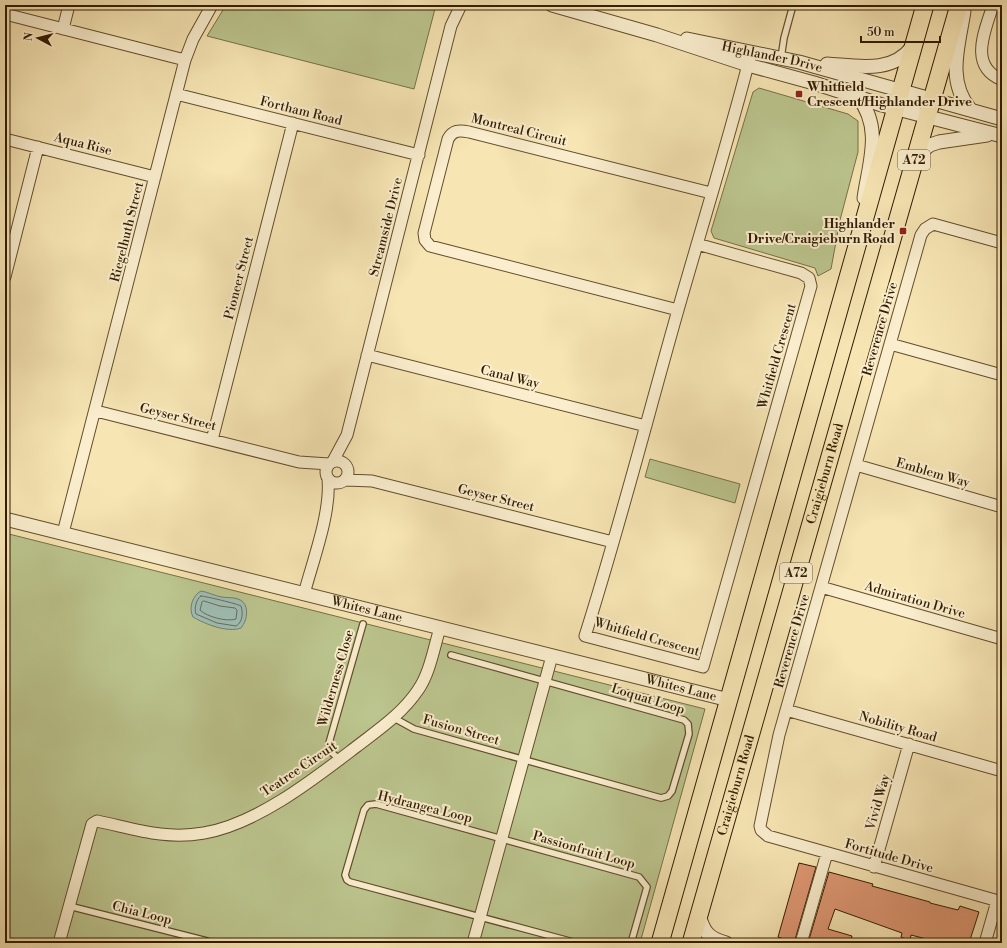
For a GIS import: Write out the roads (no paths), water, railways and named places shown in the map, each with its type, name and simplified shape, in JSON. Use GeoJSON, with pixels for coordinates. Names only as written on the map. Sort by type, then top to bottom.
{"type":"FeatureCollection","features":[{"type":"Feature","properties":{"kind":"main road","name":"A72"},"geometry":{"type":"LineString","coordinates":[[660,943],[925,5]]}},
{"type":"Feature","properties":{"kind":"main road","name":"Craigieburn Road"},"geometry":{"type":"LineString","coordinates":[[691,943],[959,5]]}},
{"type":"Feature","properties":{"kind":"street"},"geometry":{"type":"LineString","coordinates":[[63,29],[69,5]]}},
{"type":"Feature","properties":{"kind":"street","name":"Riegelhuth Street"},"geometry":{"type":"LineString","coordinates":[[63,533],[96,411],[185,60],[193,39],[212,5]]}},
{"type":"Feature","properties":{"kind":"street","name":"Streamside Drive"},"geometry":{"type":"LineString","coordinates":[[326,510],[346,474],[347,435],[451,26],[452,5]]}},
{"type":"Feature","properties":{"kind":"street","name":"Streamside Drive"},"geometry":{"type":"LineString","coordinates":[[451,26],[461,5]]}},
{"type":"Feature","properties":{"kind":"street","name":"Highlander Drive"},"geometry":{"type":"LineString","coordinates":[[552,5],[657,35],[748,65],[814,82],[858,97],[997,135]]}},
{"type":"Feature","properties":{"kind":"street"},"geometry":{"type":"LineString","coordinates":[[965,5],[956,58],[956,75],[960,95],[970,109]]}},
{"type":"Feature","properties":{"kind":"street"},"geometry":{"type":"LineString","coordinates":[[993,5],[984,35],[981,53],[983,62],[988,71],[1002,80]]}},
{"type":"Feature","properties":{"kind":"street"},"geometry":{"type":"LineString","coordinates":[[5,14],[185,60]]}},
{"type":"Feature","properties":{"kind":"street","name":"Highlander Drive"},"geometry":{"type":"LineString","coordinates":[[657,35],[701,41],[799,62],[932,98],[1002,120]]}},
{"type":"Feature","properties":{"kind":"street"},"geometry":{"type":"LineString","coordinates":[[799,62],[881,66],[906,56],[914,45]]}},
{"type":"Feature","properties":{"kind":"street","name":"Whitfield Crescent"},"geometry":{"type":"LineString","coordinates":[[697,244],[801,273],[809,278],[811,286],[703,667],[585,636],[646,426],[751,51]]}},
{"type":"Feature","properties":{"kind":"street","name":"Fortham Road"},"geometry":{"type":"LineString","coordinates":[[176,94],[419,155]]}},
{"type":"Feature","properties":{"kind":"street"},"geometry":{"type":"LineString","coordinates":[[854,256],[872,149],[873,134],[869,113],[858,97]]}},
{"type":"Feature","properties":{"kind":"street","name":"Pioneer Street"},"geometry":{"type":"LineString","coordinates":[[212,440],[293,123]]}},
{"type":"Feature","properties":{"kind":"street","name":"Montreal Circuit"},"geometry":{"type":"LineString","coordinates":[[678,310],[430,246],[425,240],[424,233],[448,139],[458,130],[469,132],[711,193]]}},
{"type":"Feature","properties":{"kind":"street"},"geometry":{"type":"LineString","coordinates":[[915,157],[930,145],[940,142],[997,135]]}},
{"type":"Feature","properties":{"kind":"street","name":"Aqua Rise"},"geometry":{"type":"LineString","coordinates":[[5,139],[155,177]]}},
{"type":"Feature","properties":{"kind":"street"},"geometry":{"type":"LineString","coordinates":[[5,277],[7,263],[38,148]]}},
{"type":"Feature","properties":{"kind":"street","name":"Reverence Drive"},"geometry":{"type":"LineString","coordinates":[[768,836],[761,830],[760,822],[786,710],[921,235],[931,224],[1002,243]]}},
{"type":"Feature","properties":{"kind":"street"},"geometry":{"type":"LineString","coordinates":[[890,344],[1002,375]]}},
{"type":"Feature","properties":{"kind":"street","name":"Canal Way"},"geometry":{"type":"LineString","coordinates":[[367,355],[646,426]]}},
{"type":"Feature","properties":{"kind":"street","name":"Geyser Street"},"geometry":{"type":"LineString","coordinates":[[96,411],[299,462],[327,477]]}},
{"type":"Feature","properties":{"kind":"street","name":"Streamside Drive"},"geometry":{"type":"LineString","coordinates":[[331,462],[347,435]]}},
{"type":"Feature","properties":{"kind":"street"},"geometry":{"type":"LineString","coordinates":[[340,461],[346,474],[334,483],[327,477],[326,469],[331,462],[340,461]]}},
{"type":"Feature","properties":{"kind":"street","name":"Geyser Street"},"geometry":{"type":"LineString","coordinates":[[299,462],[331,462]]}},
{"type":"Feature","properties":{"kind":"street","name":"Emblem Way"},"geometry":{"type":"LineString","coordinates":[[856,465],[1002,507]]}},
{"type":"Feature","properties":{"kind":"street","name":"Geyser Street"},"geometry":{"type":"LineString","coordinates":[[346,474],[612,542]]}},
{"type":"Feature","properties":{"kind":"street","name":"Streamside Drive"},"geometry":{"type":"LineString","coordinates":[[304,594],[326,510],[329,491],[327,477]]}},
{"type":"Feature","properties":{"kind":"street","name":"Whites Lane"},"geometry":{"type":"LineString","coordinates":[[5,519],[729,700]]}},
{"type":"Feature","properties":{"kind":"street","name":"Admiration Drive"},"geometry":{"type":"LineString","coordinates":[[821,587],[1002,639]]}},
{"type":"Feature","properties":{"kind":"street","name":"Teatree Circuit"},"geometry":{"type":"LineString","coordinates":[[59,943],[92,824],[97,821],[162,836],[205,833],[238,822],[280,801],[339,760],[394,718],[420,689],[429,667],[440,628]]}},
{"type":"Feature","properties":{"kind":"street"},"geometry":{"type":"LineString","coordinates":[[473,943],[552,656]]}},
{"type":"Feature","properties":{"kind":"street","name":"Nobility Road"},"geometry":{"type":"LineString","coordinates":[[786,710],[1002,771]]}},
{"type":"Feature","properties":{"kind":"street","name":"Vivid Way"},"geometry":{"type":"LineString","coordinates":[[874,867],[909,744]]}},
{"type":"Feature","properties":{"kind":"street","name":"Fortitude Drive"},"geometry":{"type":"LineString","coordinates":[[768,836],[1000,902]]}},
{"type":"Feature","properties":{"kind":"street"},"geometry":{"type":"LineString","coordinates":[[801,943],[827,853]]}},
{"type":"Feature","properties":{"kind":"street"},"geometry":{"type":"LineString","coordinates":[[985,943],[1000,902]]}},
{"type":"Feature","properties":{"kind":"street"},"geometry":{"type":"LineString","coordinates":[[699,915],[704,930],[721,942]]}},
{"type":"Feature","properties":{"kind":"street"},"geometry":{"type":"LineString","coordinates":[[699,943],[721,942]]}},
{"type":"Feature","properties":{"kind":"lane"},"geometry":{"type":"LineString","coordinates":[[781,58],[784,38],[794,5]]}},
{"type":"Feature","properties":{"kind":"lane","name":"Wilderness Close"},"geometry":{"type":"LineString","coordinates":[[339,760],[331,752],[329,743],[363,624]]}},
{"type":"Feature","properties":{"kind":"lane"},"geometry":{"type":"LineString","coordinates":[[451,655],[545,681]]}},
{"type":"Feature","properties":{"kind":"lane","name":"Loquat Loop"},"geometry":{"type":"LineString","coordinates":[[524,760],[662,798],[668,796],[672,791],[689,734],[688,724],[684,720],[545,681]]}},
{"type":"Feature","properties":{"kind":"lane","name":"Fusion Street"},"geometry":{"type":"LineString","coordinates":[[394,718],[414,728],[524,760]]}},
{"type":"Feature","properties":{"kind":"lane","name":"Hydrangea Loop"},"geometry":{"type":"LineString","coordinates":[[480,917],[350,882],[347,880],[345,875],[364,810],[368,805],[376,804],[501,838]]}},
{"type":"Feature","properties":{"kind":"lane","name":"Passionfruit Loop"},"geometry":{"type":"LineString","coordinates":[[501,838],[639,877],[644,881],[647,887],[631,943]]}},
{"type":"Feature","properties":{"kind":"lane","name":"Chia Loop"},"geometry":{"type":"LineString","coordinates":[[69,906],[207,941],[208,943]]}},
{"type":"Feature","properties":{"kind":"lane"},"geometry":{"type":"LineString","coordinates":[[480,917],[577,943]]}},
{"type":"Feature","properties":{"kind":"water"},"geometry":{"type":"Polygon","coordinates":[[[201,591],[219,596],[236,598],[242,601],[245,604],[247,612],[245,621],[241,628],[223,629],[193,617],[191,610],[192,602],[196,595],[201,591]]]}},
{"type":"Feature","properties":{"kind":"place","name":"Whitfield Crescent/Highlander Drive"},"geometry":{"type":"Point","coordinates":[799,94]}},
{"type":"Feature","properties":{"kind":"place","name":"Highlander Drive/Craigieburn Road"},"geometry":{"type":"Point","coordinates":[903,231]}}]}
